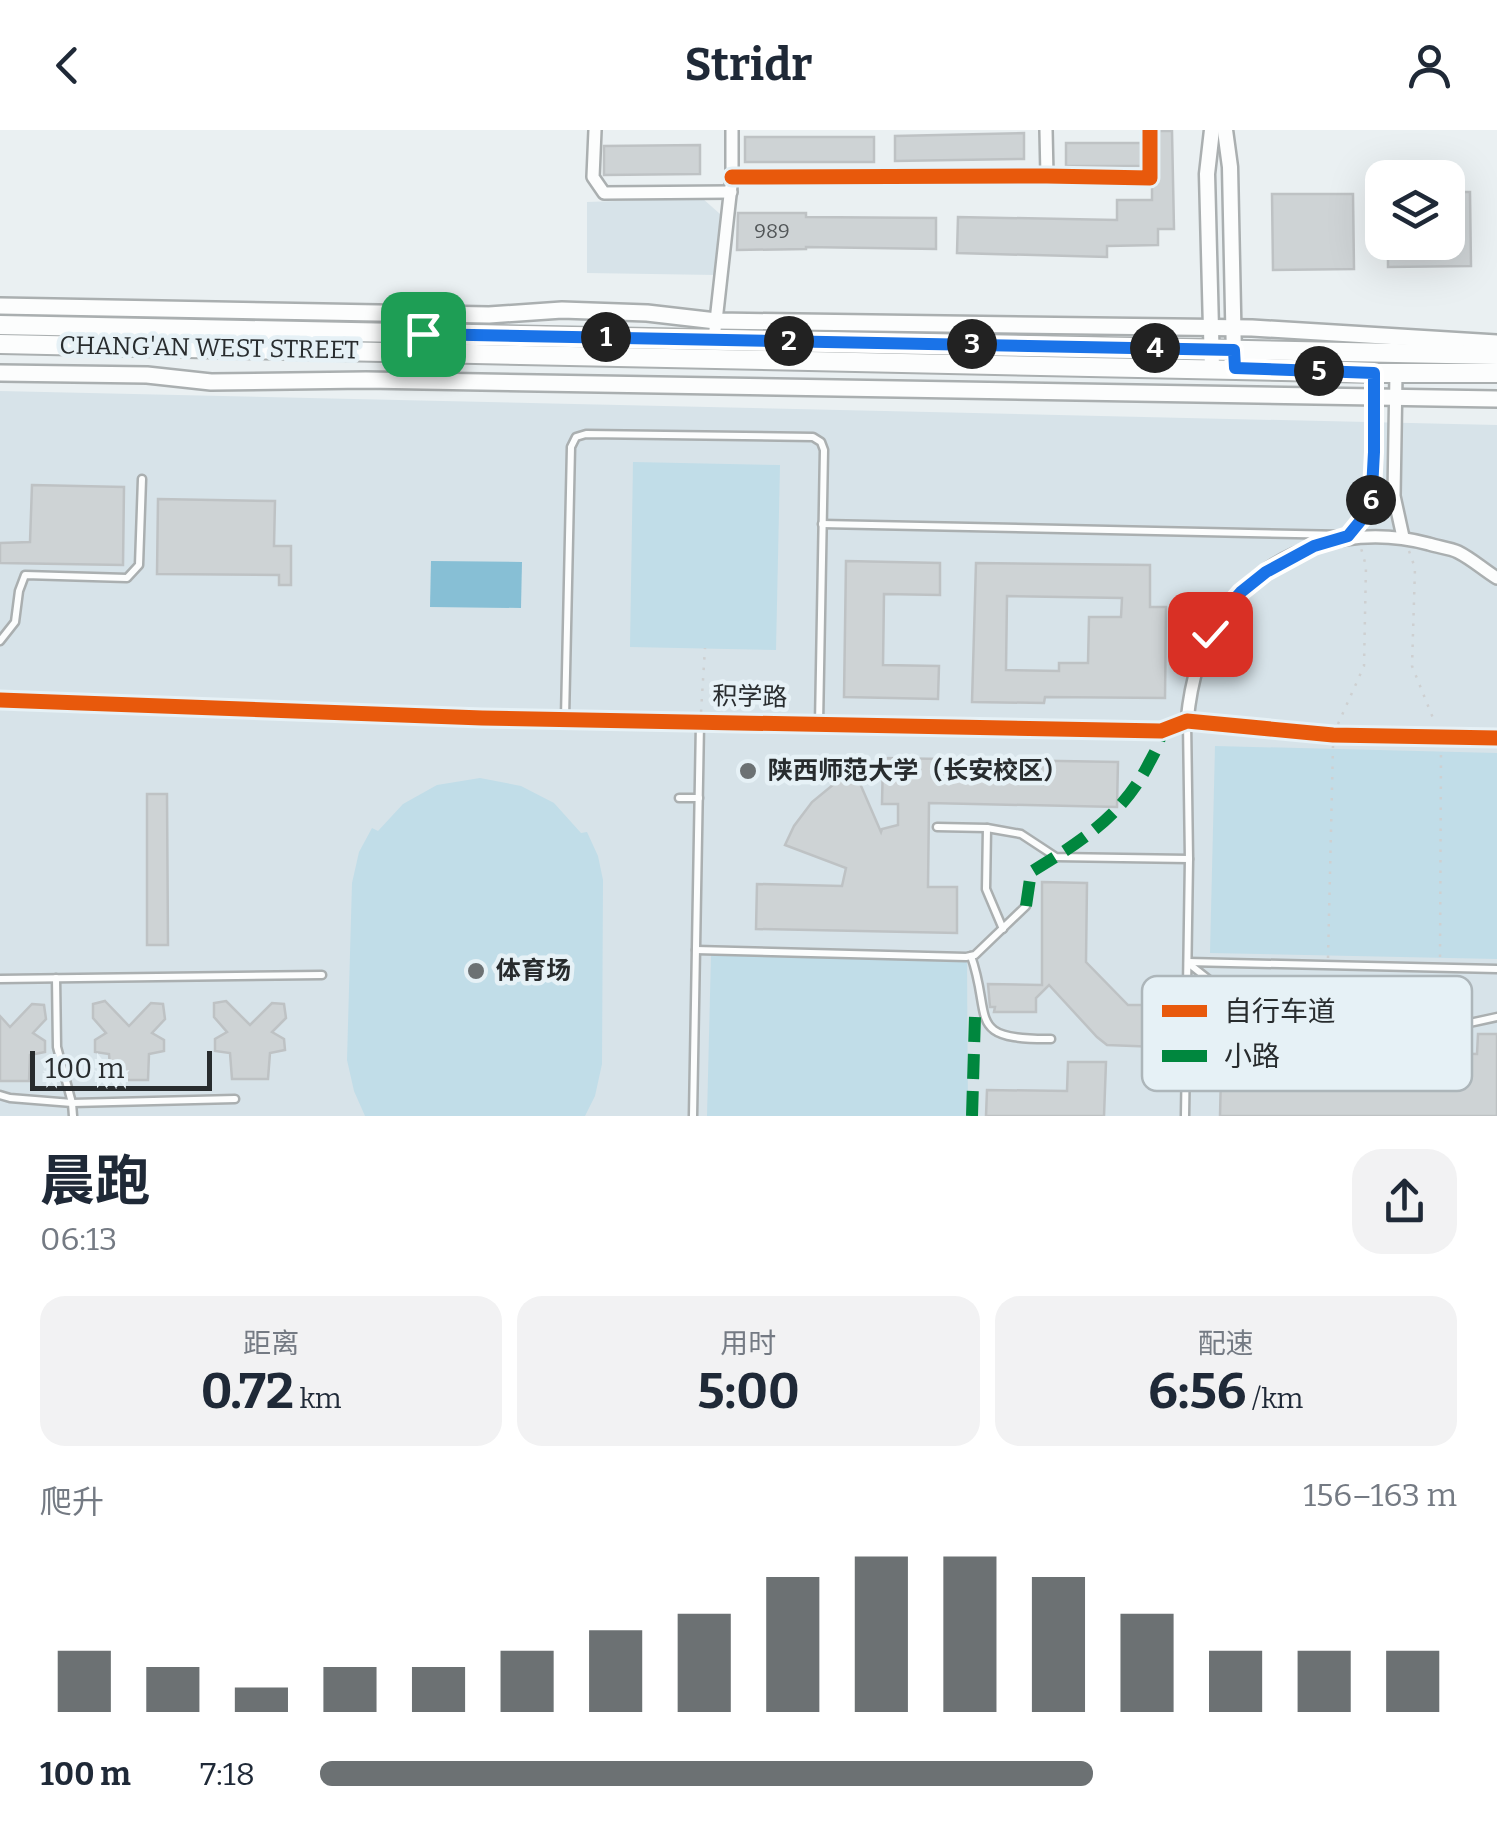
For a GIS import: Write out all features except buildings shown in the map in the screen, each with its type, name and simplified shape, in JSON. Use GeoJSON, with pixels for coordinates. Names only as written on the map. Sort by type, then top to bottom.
{"type":"FeatureCollection","features":[{"type":"Feature","properties":{"kind":"main road"},"geometry":{"type":"LineString","coordinates":[[0,306],[489,315],[562,310],[646,313],[715,330],[1234,328],[1497,342]]}},
{"type":"Feature","properties":{"kind":"main road","name":"CHANG'AN WEST STREET"},"geometry":{"type":"LineString","coordinates":[[0,325],[715,330],[1234,359],[1374,373],[1497,373]]}},
{"type":"Feature","properties":{"kind":"main road","name":"CHANG'AN WEST STREET"},"geometry":{"type":"LineString","coordinates":[[0,344],[1212,358]]}},
{"type":"Feature","properties":{"kind":"main road","name":"CHANG'AN WEST STREET"},"geometry":{"type":"LineString","coordinates":[[1234,359],[1497,354]]}},
{"type":"Feature","properties":{"kind":"main road"},"geometry":{"type":"LineString","coordinates":[[0,373],[147,376],[211,382],[405,381],[1497,399]]}},
{"type":"Feature","properties":{"kind":"street"},"geometry":{"type":"LineString","coordinates":[[594,130],[593,177],[604,192],[731,192]]}},
{"type":"Feature","properties":{"kind":"street"},"geometry":{"type":"LineString","coordinates":[[715,330],[731,192],[732,130]]}},
{"type":"Feature","properties":{"kind":"street"},"geometry":{"type":"LineString","coordinates":[[1046,130],[1047,176]]}},
{"type":"Feature","properties":{"kind":"street"},"geometry":{"type":"LineString","coordinates":[[732,177],[1150,178],[1150,130]]}},
{"type":"Feature","properties":{"kind":"street"},"geometry":{"type":"LineString","coordinates":[[1212,130],[1207,174],[1212,358]]}},
{"type":"Feature","properties":{"kind":"street"},"geometry":{"type":"LineString","coordinates":[[1225,130],[1230,168],[1234,359]]}},
{"type":"Feature","properties":{"kind":"street"},"geometry":{"type":"LineString","coordinates":[[1210,282],[1232,282]]}},
{"type":"Feature","properties":{"kind":"street"},"geometry":{"type":"LineString","coordinates":[[1396,372],[1394,496],[1404,538]]}},
{"type":"Feature","properties":{"kind":"street"},"geometry":{"type":"LineString","coordinates":[[1353,536],[1371,508],[1374,373]]}},
{"type":"Feature","properties":{"kind":"street"},"geometry":{"type":"LineString","coordinates":[[1187,720],[1190,687],[1198,661],[1225,610],[1266,572],[1314,546],[1353,536],[1404,538],[1457,552],[1497,578]]}},
{"type":"Feature","properties":{"kind":"street","name":"积学路"},"geometry":{"type":"LineString","coordinates":[[0,700],[565,719],[1161,731],[1187,720],[1333,735],[1497,738]]}},
{"type":"Feature","properties":{"kind":"lane"},"geometry":{"type":"LineString","coordinates":[[565,719],[571,446],[576,437],[814,437],[824,450],[818,724]]}},
{"type":"Feature","properties":{"kind":"lane"},"geometry":{"type":"LineString","coordinates":[[0,641],[15,622],[18,591],[25,575],[127,578],[139,564],[142,480]]}},
{"type":"Feature","properties":{"kind":"lane"},"geometry":{"type":"LineString","coordinates":[[822,524],[1353,536]]}},
{"type":"Feature","properties":{"kind":"lane"},"geometry":{"type":"LineString","coordinates":[[1187,720],[1187,976]]}},
{"type":"Feature","properties":{"kind":"lane"},"geometry":{"type":"LineString","coordinates":[[692,1116],[700,722]]}},
{"type":"Feature","properties":{"kind":"lane"},"geometry":{"type":"LineString","coordinates":[[679,798],[699,798]]}},
{"type":"Feature","properties":{"kind":"lane"},"geometry":{"type":"LineString","coordinates":[[937,827],[987,828],[1020,834],[1056,857],[1189,859]]}},
{"type":"Feature","properties":{"kind":"lane"},"geometry":{"type":"LineString","coordinates":[[987,828],[986,889],[1003,929]]}},
{"type":"Feature","properties":{"kind":"lane"},"geometry":{"type":"LineString","coordinates":[[696,950],[972,956],[1026,906]]}},
{"type":"Feature","properties":{"kind":"lane"},"geometry":{"type":"LineString","coordinates":[[972,956],[983,1016],[999,1035],[1051,1039]]}},
{"type":"Feature","properties":{"kind":"lane"},"geometry":{"type":"LineString","coordinates":[[1187,962],[1497,969]]}},
{"type":"Feature","properties":{"kind":"lane"},"geometry":{"type":"LineString","coordinates":[[1187,962],[1204,976]]}},
{"type":"Feature","properties":{"kind":"lane"},"geometry":{"type":"LineString","coordinates":[[0,978],[322,975]]}},
{"type":"Feature","properties":{"kind":"lane"},"geometry":{"type":"LineString","coordinates":[[56,978],[57,1047],[73,1116]]}},
{"type":"Feature","properties":{"kind":"lane"},"geometry":{"type":"LineString","coordinates":[[1472,1023],[1497,1017]]}},
{"type":"Feature","properties":{"kind":"lane"},"geometry":{"type":"LineString","coordinates":[[1185,1091],[1185,1116]]}},
{"type":"Feature","properties":{"kind":"lane"},"geometry":{"type":"LineString","coordinates":[[0,1096],[72,1103],[235,1099]]}},
{"type":"Feature","properties":{"kind":"path"},"geometry":{"type":"LineString","coordinates":[[1328,966],[1333,735],[1364,666],[1366,566],[1353,536]]}},
{"type":"Feature","properties":{"kind":"path"},"geometry":{"type":"LineString","coordinates":[[1404,538],[1415,568],[1412,666],[1441,736],[1440,968]]}},
{"type":"Feature","properties":{"kind":"path"},"geometry":{"type":"LineString","coordinates":[[700,722],[705,648]]}},
{"type":"Feature","properties":{"kind":"shaded area"},"geometry":{"type":"Polygon","coordinates":[[[702,198],[720,214],[716,275],[587,273],[587,202],[702,198]]]}},
{"type":"Feature","properties":{"kind":"shaded area","name":"陕西师范大学（长安校区）"},"geometry":{"type":"Polygon","coordinates":[[[0,391],[1497,425],[1497,1116],[0,1116],[0,391]]]}},
{"type":"Feature","properties":{"kind":"shaded area"},"geometry":{"type":"Polygon","coordinates":[[[633,462],[780,465],[776,650],[630,647],[633,462]]]}},
{"type":"Feature","properties":{"kind":"shaded area"},"geometry":{"type":"Polygon","coordinates":[[[1215,746],[1497,753],[1497,959],[1210,953],[1215,746]]]}},
{"type":"Feature","properties":{"kind":"shaded area","name":"体育场"},"geometry":{"type":"Polygon","coordinates":[[[480,778],[521,786],[554,803],[581,833],[587,832],[598,856],[603,880],[602,1064],[595,1096],[585,1116],[365,1116],[347,1060],[352,883],[359,852],[372,828],[378,831],[403,804],[437,785],[480,778]]]}},
{"type":"Feature","properties":{"kind":"shaded area"},"geometry":{"type":"Polygon","coordinates":[[[711,955],[967,961],[968,1116],[707,1116],[711,955]]]}},
{"type":"Feature","properties":{"kind":"water"},"geometry":{"type":"Polygon","coordinates":[[[431,561],[522,562],[521,608],[430,607],[431,561]]]}},
{"type":"Feature","properties":{"kind":"marked path"},"geometry":{"type":"LineString","coordinates":[[1026,906],[1031,872],[1081,840],[1124,801],[1154,754],[1161,731]]}},
{"type":"Feature","properties":{"kind":"marked path"},"geometry":{"type":"LineString","coordinates":[[972,1116],[975,1016],[982,1011]]}},
{"type":"Feature","properties":{"kind":"cycle path"},"geometry":{"type":"LineString","coordinates":[[732,177],[1150,178],[1150,130]]}},
{"type":"Feature","properties":{"kind":"cycle path"},"geometry":{"type":"LineString","coordinates":[[0,700],[482,718],[1161,731],[1187,721],[1333,735],[1497,738]]}},
{"type":"Feature","properties":{"kind":"place","name":"陕西师范大学（长安校区）"},"geometry":{"type":"Point","coordinates":[748,771]}},
{"type":"Feature","properties":{"kind":"place","name":"体育场"},"geometry":{"type":"Point","coordinates":[476,971]}},
{"type":"Feature","properties":{"kind":"route"},"geometry":{"type":"LineString","coordinates":[[423,334],[1234,350],[1235,368],[1374,373],[1371,508],[1348,536],[1314,546],[1266,572],[1241,592],[1210,634]]}}]}
